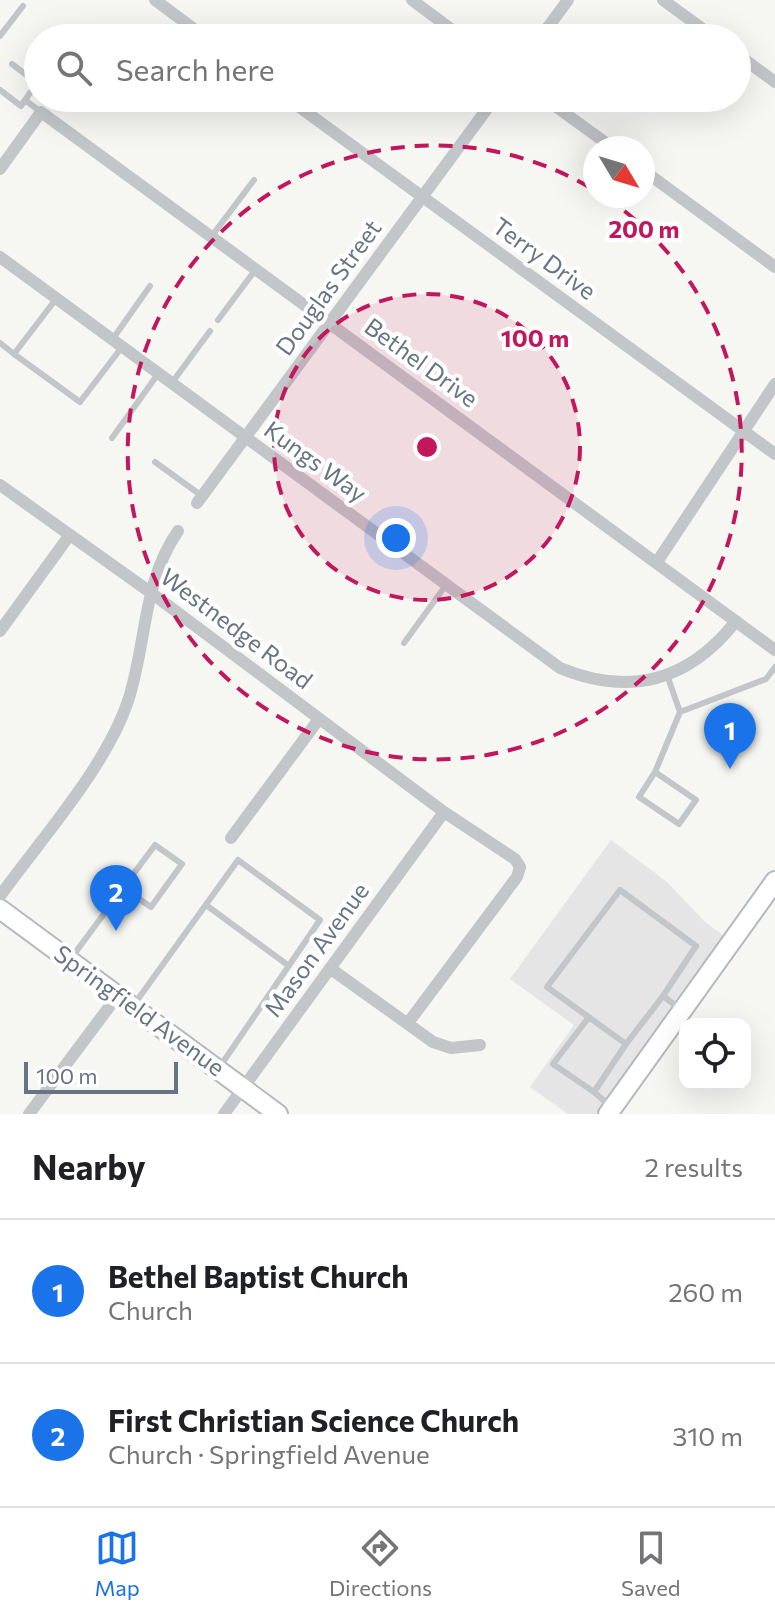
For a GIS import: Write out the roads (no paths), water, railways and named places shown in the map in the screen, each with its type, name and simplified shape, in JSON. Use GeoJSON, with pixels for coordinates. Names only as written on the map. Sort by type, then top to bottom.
{"type":"FeatureCollection","features":[{"type":"Feature","properties":{"kind":"street"},"geometry":{"type":"LineString","coordinates":[[155,0],[187,24]]}},
{"type":"Feature","properties":{"kind":"street"},"geometry":{"type":"LineString","coordinates":[[412,0],[444,24]]}},
{"type":"Feature","properties":{"kind":"street"},"geometry":{"type":"LineString","coordinates":[[550,24],[568,0]]}},
{"type":"Feature","properties":{"kind":"street"},"geometry":{"type":"LineString","coordinates":[[663,0],[696,24]]}},
{"type":"Feature","properties":{"kind":"street"},"geometry":{"type":"LineString","coordinates":[[751,64],[775,82]]}},
{"type":"Feature","properties":{"kind":"street"},"geometry":{"type":"LineString","coordinates":[[0,169],[41,112]]}},
{"type":"Feature","properties":{"kind":"street","name":"Bethel Drive"},"geometry":{"type":"LineString","coordinates":[[41,112],[775,650]]}},
{"type":"Feature","properties":{"kind":"street","name":"Terry Drive"},"geometry":{"type":"LineString","coordinates":[[306,112],[775,454]]}},
{"type":"Feature","properties":{"kind":"street","name":"Douglas Street"},"geometry":{"type":"LineString","coordinates":[[200,500],[485,112]]}},
{"type":"Feature","properties":{"kind":"street"},"geometry":{"type":"LineString","coordinates":[[563,112],[596,136]]}},
{"type":"Feature","properties":{"kind":"street"},"geometry":{"type":"LineString","coordinates":[[655,179],[775,267]]}},
{"type":"Feature","properties":{"kind":"street","name":"Kungs Way"},"geometry":{"type":"LineString","coordinates":[[0,257],[560,668],[591,681],[624,684],[667,675],[707,653],[736,621]]}},
{"type":"Feature","properties":{"kind":"street"},"geometry":{"type":"LineString","coordinates":[[657,562],[775,384]]}},
{"type":"Feature","properties":{"kind":"street","name":"Westnedge Road"},"geometry":{"type":"LineString","coordinates":[[0,485],[150,592],[444,812],[482,834],[515,859],[520,867],[517,877],[408,1023]]}},
{"type":"Feature","properties":{"kind":"street"},"geometry":{"type":"LineString","coordinates":[[0,896],[117,729],[136,669],[156,566],[178,531]]}},
{"type":"Feature","properties":{"kind":"street"},"geometry":{"type":"LineString","coordinates":[[0,631],[69,536]]}},
{"type":"Feature","properties":{"kind":"street"},"geometry":{"type":"LineString","coordinates":[[231,838],[319,719]]}},
{"type":"Feature","properties":{"kind":"street","name":"Mason Avenue"},"geometry":{"type":"LineString","coordinates":[[224,1114],[444,812]]}},
{"type":"Feature","properties":{"kind":"street"},"geometry":{"type":"LineString","coordinates":[[610,1111],[775,881]]}},
{"type":"Feature","properties":{"kind":"street","name":"Springfield Avenue"},"geometry":{"type":"LineString","coordinates":[[0,909],[278,1114]]}},
{"type":"Feature","properties":{"kind":"street"},"geometry":{"type":"LineString","coordinates":[[331,969],[433,1042],[451,1048],[480,1045]]}},
{"type":"Feature","properties":{"kind":"street"},"geometry":{"type":"LineString","coordinates":[[29,1114],[125,1000]]}},
{"type":"Feature","properties":{"kind":"lane"},"geometry":{"type":"LineString","coordinates":[[0,36],[23,6]]}},
{"type":"Feature","properties":{"kind":"lane"},"geometry":{"type":"LineString","coordinates":[[12,64],[24,73]]}},
{"type":"Feature","properties":{"kind":"lane"},"geometry":{"type":"LineString","coordinates":[[0,90],[21,106],[24,102]]}},
{"type":"Feature","properties":{"kind":"lane"},"geometry":{"type":"LineString","coordinates":[[211,237],[254,180]]}},
{"type":"Feature","properties":{"kind":"lane"},"geometry":{"type":"LineString","coordinates":[[218,320],[256,269]]}},
{"type":"Feature","properties":{"kind":"lane"},"geometry":{"type":"LineString","coordinates":[[0,343],[80,402],[150,286]]}},
{"type":"Feature","properties":{"kind":"lane"},"geometry":{"type":"LineString","coordinates":[[14,354],[56,299]]}},
{"type":"Feature","properties":{"kind":"lane"},"geometry":{"type":"LineString","coordinates":[[171,384],[210,331]]}},
{"type":"Feature","properties":{"kind":"lane"},"geometry":{"type":"LineString","coordinates":[[112,438],[158,374]]}},
{"type":"Feature","properties":{"kind":"lane"},"geometry":{"type":"LineString","coordinates":[[155,462],[200,500]]}},
{"type":"Feature","properties":{"kind":"lane"},"geometry":{"type":"LineString","coordinates":[[404,643],[446,585]]}},
{"type":"Feature","properties":{"kind":"lane"},"geometry":{"type":"LineString","coordinates":[[680,712],[766,679],[775,667]]}},
{"type":"Feature","properties":{"kind":"lane"},"geometry":{"type":"LineString","coordinates":[[655,772],[696,800],[679,824],[639,797],[655,772],[680,712],[667,675]]}},
{"type":"Feature","properties":{"kind":"lane"},"geometry":{"type":"LineString","coordinates":[[70,960],[122,887],[155,845],[182,864],[151,907],[122,887]]}},
{"type":"Feature","properties":{"kind":"lane"},"geometry":{"type":"LineString","coordinates":[[125,1000],[206,905],[238,860],[320,920],[218,1069]]}},
{"type":"Feature","properties":{"kind":"lane"},"geometry":{"type":"LineString","coordinates":[[594,1092],[696,946],[620,890],[547,987],[626,1044]]}},
{"type":"Feature","properties":{"kind":"lane"},"geometry":{"type":"LineString","coordinates":[[206,905],[289,966]]}},
{"type":"Feature","properties":{"kind":"lane"},"geometry":{"type":"LineString","coordinates":[[663,996],[683,1011]]}},
{"type":"Feature","properties":{"kind":"lane"},"geometry":{"type":"LineString","coordinates":[[589,1017],[553,1064],[594,1092],[610,1111]]}},
{"type":"Feature","properties":{"kind":"place","name":"Bethel Baptist Church"},"geometry":{"type":"Point","coordinates":[730,769]}},
{"type":"Feature","properties":{"kind":"place","name":"First Christian Science Church"},"geometry":{"type":"Point","coordinates":[116,931]}}]}
